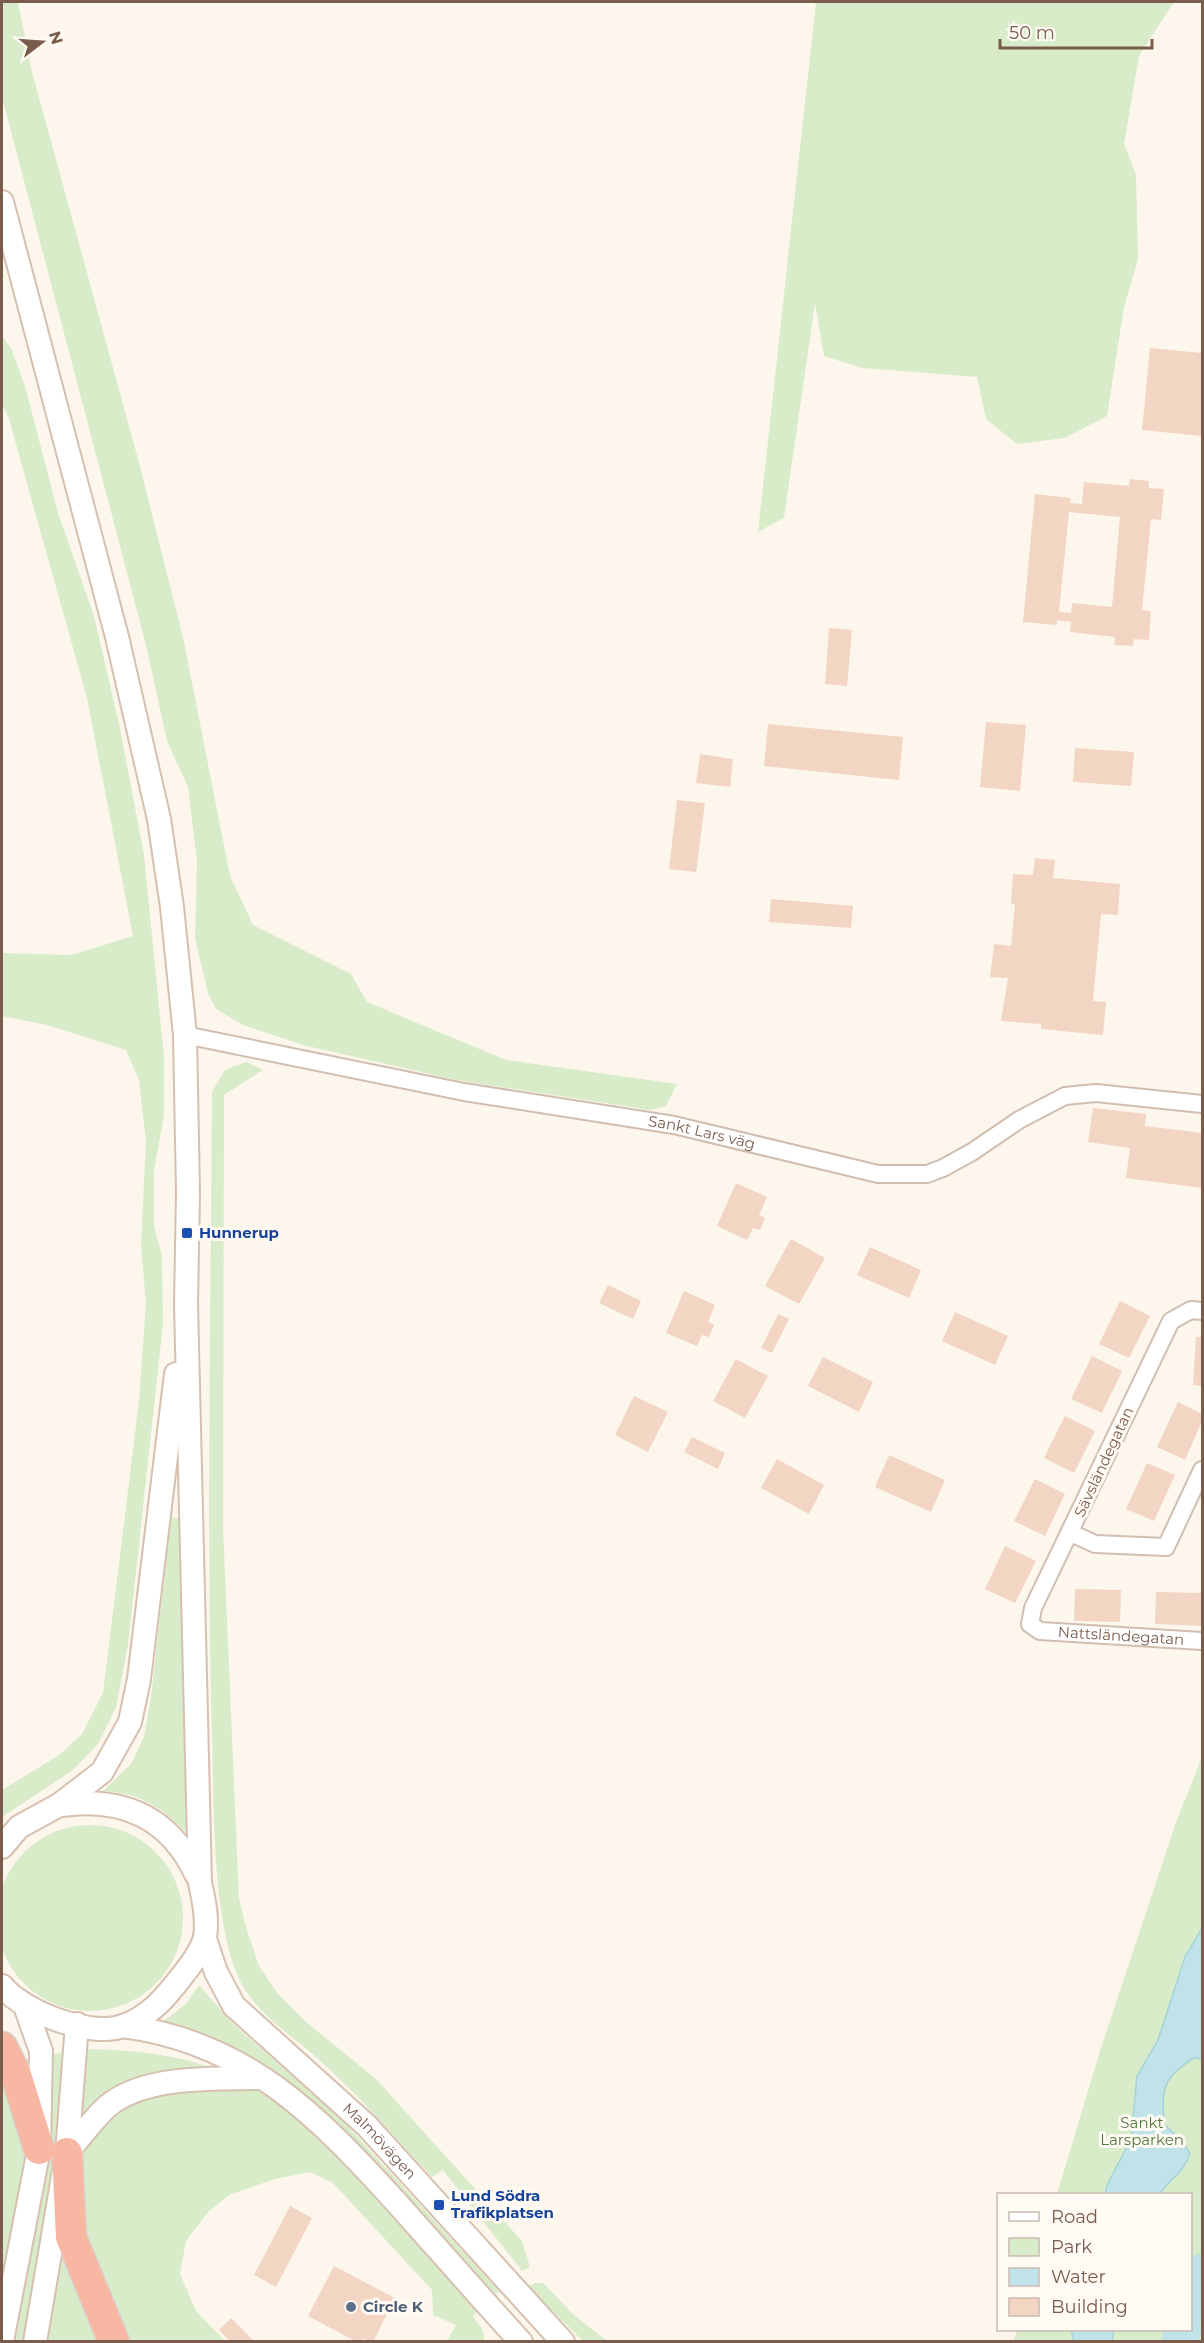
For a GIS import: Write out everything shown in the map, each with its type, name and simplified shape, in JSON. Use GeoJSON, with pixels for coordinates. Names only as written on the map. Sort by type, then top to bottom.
{"type":"FeatureCollection","features":[{"type":"Feature","properties":{"kind":"highway"},"geometry":{"type":"LineString","coordinates":[[2,2047],[53,2151],[71,2237],[114,2342]]}},
{"type":"Feature","properties":{"kind":"main road"},"geometry":{"type":"LineString","coordinates":[[2,202],[11,277],[117,637],[159,819],[172,907],[185,1035],[188,1193],[186,1304],[200,1883]]}},
{"type":"Feature","properties":{"kind":"main road"},"geometry":{"type":"LineString","coordinates":[[2,1847],[19,1827],[59,1805],[102,1772],[130,1722],[139,1679],[186,1304]]}},
{"type":"Feature","properties":{"kind":"main road"},"geometry":{"type":"LineString","coordinates":[[59,1805],[88,1802],[108,1804],[145,1816],[169,1833],[188,1856],[200,1883],[206,1909],[205,1939],[192,1963],[161,2003],[123,2026]]}},
{"type":"Feature","properties":{"kind":"main road","name":"Malmövägen"},"geometry":{"type":"LineString","coordinates":[[205,1939],[216,1972],[234,2006],[367,2126],[563,2342]]}},
{"type":"Feature","properties":{"kind":"main road"},"geometry":{"type":"LineString","coordinates":[[2,1986],[25,2006],[41,2051],[53,2151],[35,2342]]}},
{"type":"Feature","properties":{"kind":"main road","name":"Malmövägen"},"geometry":{"type":"LineString","coordinates":[[25,2006],[50,2019],[112,2028],[123,2026],[148,2029],[193,2042],[221,2054],[285,2092],[324,2124],[521,2342]]}},
{"type":"Feature","properties":{"kind":"main road"},"geometry":{"type":"LineString","coordinates":[[2,2342],[53,2151],[77,2024]]}},
{"type":"Feature","properties":{"kind":"main road"},"geometry":{"type":"LineString","coordinates":[[53,2151],[113,2102],[148,2087],[197,2079],[262,2078]]}},
{"type":"Feature","properties":{"kind":"street","name":"Sankt Lars väg"},"geometry":{"type":"LineString","coordinates":[[185,1035],[464,1092],[674,1125],[878,1174],[927,1174],[943,1168],[972,1152],[1019,1120],[1065,1096],[1096,1093],[1203,1104]]}},
{"type":"Feature","properties":{"kind":"street","name":"Sävsländegatan"},"geometry":{"type":"LineString","coordinates":[[1040,1630],[1030,1624],[1034,1608],[1171,1321],[1191,1310],[1203,1311]]}},
{"type":"Feature","properties":{"kind":"street"},"geometry":{"type":"LineString","coordinates":[[1071,1533],[1095,1544],[1166,1547],[1203,1470]]}},
{"type":"Feature","properties":{"kind":"street","name":"Nattsländegatan"},"geometry":{"type":"LineString","coordinates":[[1040,1630],[1203,1641]]}},
{"type":"Feature","properties":{"kind":"green space"},"geometry":{"type":"Polygon","coordinates":[[[2,2],[18,2],[32,72],[138,459],[183,637],[230,876],[253,925],[351,974],[367,1002],[506,1060],[677,1084],[666,1106],[650,1110],[456,1080],[303,1045],[243,1025],[216,1009],[208,993],[195,938],[197,862],[188,787],[167,741],[146,645],[2,97],[2,2]]]}},
{"type":"Feature","properties":{"kind":"green space"},"geometry":{"type":"Polygon","coordinates":[[[816,2],[1174,2],[1139,56],[1124,144],[1136,175],[1138,259],[1124,307],[1107,416],[1065,438],[1017,444],[986,419],[977,377],[862,368],[824,356],[815,303],[784,518],[758,532],[816,2]]]}},
{"type":"Feature","properties":{"kind":"green space"},"geometry":{"type":"Polygon","coordinates":[[[2,336],[11,348],[25,386],[58,513],[94,616],[120,728],[144,855],[164,1057],[164,1115],[154,1171],[154,1227],[162,1255],[163,1324],[128,1645],[116,1707],[98,1744],[73,1770],[2,1817],[2,1790],[58,1756],[82,1734],[103,1693],[139,1401],[146,1303],[141,1245],[146,1141],[139,1080],[126,1050],[47,1025],[2,1016],[2,953],[72,955],[133,936],[87,698],[9,419],[2,403],[2,336]]]}},
{"type":"Feature","properties":{"kind":"green space"},"geometry":{"type":"Polygon","coordinates":[[[246,1062],[263,1070],[224,1095],[223,1527],[239,1899],[259,1966],[278,1994],[306,2022],[376,2079],[522,2241],[530,2267],[522,2271],[443,2170],[432,2177],[348,2087],[253,2001],[235,1968],[226,1938],[220,1904],[214,1832],[210,1656],[212,1092],[225,1070],[246,1062]]]}},
{"type":"Feature","properties":{"kind":"green space"},"geometry":{"type":"Polygon","coordinates":[[[171,1517],[181,1520],[186,1832],[168,1815],[139,1798],[103,1791],[131,1764],[144,1737],[151,1697],[171,1517]]]}},
{"type":"Feature","properties":{"kind":"green space","name":"Sankt Larsparken"},"geometry":{"type":"Polygon","coordinates":[[[1202,1757],[1202,2341],[1013,2342],[1017,2331],[1192,2331],[1192,2193],[1057,2193],[1100,2051],[1175,1825],[1202,1757]]]}},
{"type":"Feature","properties":{"kind":"green space"},"geometry":{"type":"Polygon","coordinates":[[[90,1825],[108,1827],[126,1832],[142,1841],[156,1852],[167,1866],[176,1882],[183,1918],[181,1936],[176,1954],[167,1970],[156,1984],[142,1995],[126,2004],[108,2009],[90,2011],[72,2009],[54,2004],[38,1995],[24,1984],[13,1970],[4,1954],[-1,1936],[-1,1900],[4,1882],[13,1866],[24,1852],[38,1841],[54,1832],[72,1827],[90,1825]]]}},
{"type":"Feature","properties":{"kind":"green space"},"geometry":{"type":"Polygon","coordinates":[[[199,1985],[231,2022],[342,2120],[499,2291],[490,2300],[338,2127],[296,2087],[253,2061],[153,2029],[187,2003],[199,1985]]]}},
{"type":"Feature","properties":{"kind":"green space"},"geometry":{"type":"Polygon","coordinates":[[[75,2049],[140,2052],[183,2059],[224,2073],[263,2094],[299,2121],[348,2168],[478,2310],[473,2316],[482,2329],[485,2341],[447,2341],[456,2325],[433,2315],[432,2290],[333,2183],[310,2172],[275,2179],[229,2195],[209,2211],[186,2241],[180,2274],[196,2311],[225,2341],[2,2342],[2,2074],[23,2063],[75,2049]]]}},
{"type":"Feature","properties":{"kind":"green space"},"geometry":{"type":"Polygon","coordinates":[[[535,2283],[543,2283],[575,2316],[607,2341],[583,2341],[528,2287],[535,2283]]]}},
{"type":"Feature","properties":{"kind":"water"},"geometry":{"type":"Polygon","coordinates":[[[1202,1928],[1202,2059],[1194,2058],[1170,2078],[1163,2101],[1164,2124],[1180,2139],[1190,2153],[1184,2166],[1161,2193],[1105,2193],[1107,2185],[1131,2139],[1137,2076],[1158,2040],[1185,1957],[1202,1928]]]}},
{"type":"Feature","properties":{"kind":"water"},"geometry":{"type":"Polygon","coordinates":[[[1071,2331],[1114,2331],[1112,2341],[1074,2341],[1071,2331]]]}},
{"type":"Feature","properties":{"kind":"building"},"geometry":{"type":"Polygon","coordinates":[[[1150,348],[1202,353],[1202,436],[1142,430],[1150,348]]]}},
{"type":"Feature","properties":{"kind":"building"},"geometry":{"type":"Polygon","coordinates":[[[1130,479],[1149,481],[1149,488],[1164,489],[1161,520],[1151,519],[1142,610],[1151,611],[1149,640],[1134,639],[1133,646],[1114,645],[1115,637],[1070,632],[1071,622],[1057,620],[1057,625],[1023,622],[1035,494],[1071,498],[1070,503],[1082,504],[1084,482],[1129,486],[1130,479]],[[1069,512],[1059,612],[1071,613],[1072,603],[1112,607],[1120,517],[1069,512]]]}},
{"type":"Feature","properties":{"kind":"building"},"geometry":{"type":"Polygon","coordinates":[[[829,628],[852,630],[847,686],[825,684],[829,628]]]}},
{"type":"Feature","properties":{"kind":"building"},"geometry":{"type":"Polygon","coordinates":[[[986,722],[1026,725],[1020,791],[980,787],[986,722]]]}},
{"type":"Feature","properties":{"kind":"building"},"geometry":{"type":"Polygon","coordinates":[[[768,724],[903,737],[899,780],[764,766],[768,724]]]}},
{"type":"Feature","properties":{"kind":"building"},"geometry":{"type":"Polygon","coordinates":[[[1075,748],[1134,752],[1131,786],[1073,782],[1075,748]]]}},
{"type":"Feature","properties":{"kind":"building"},"geometry":{"type":"Polygon","coordinates":[[[700,754],[733,759],[730,787],[696,783],[700,754]]]}},
{"type":"Feature","properties":{"kind":"building"},"geometry":{"type":"Polygon","coordinates":[[[677,800],[705,803],[696,872],[669,869],[677,800]]]}},
{"type":"Feature","properties":{"kind":"building"},"geometry":{"type":"Polygon","coordinates":[[[1035,858],[1055,860],[1053,878],[1120,884],[1118,915],[1101,914],[1093,1001],[1106,1002],[1103,1035],[1041,1029],[1041,1024],[1001,1021],[1008,978],[990,977],[994,944],[1011,946],[1015,904],[1011,904],[1013,874],[1033,875],[1035,858]]]}},
{"type":"Feature","properties":{"kind":"building"},"geometry":{"type":"Polygon","coordinates":[[[771,899],[853,906],[851,928],[769,922],[771,899]]]}},
{"type":"Feature","properties":{"kind":"building"},"geometry":{"type":"Polygon","coordinates":[[[1093,1108],[1146,1114],[1145,1126],[1202,1133],[1202,1188],[1126,1178],[1130,1148],[1088,1142],[1093,1108]]]}},
{"type":"Feature","properties":{"kind":"building"},"geometry":{"type":"Polygon","coordinates":[[[736,1183],[767,1197],[759,1215],[765,1218],[760,1230],[753,1228],[747,1240],[717,1226],[736,1183]]]}},
{"type":"Feature","properties":{"kind":"building"},"geometry":{"type":"Polygon","coordinates":[[[791,1239],[825,1258],[799,1304],[765,1286],[791,1239]]]}},
{"type":"Feature","properties":{"kind":"building"},"geometry":{"type":"Polygon","coordinates":[[[870,1247],[921,1270],[909,1298],[857,1275],[870,1247]]]}},
{"type":"Feature","properties":{"kind":"building"},"geometry":{"type":"Polygon","coordinates":[[[608,1285],[641,1301],[633,1319],[599,1303],[608,1285]]]}},
{"type":"Feature","properties":{"kind":"building"},"geometry":{"type":"Polygon","coordinates":[[[684,1291],[715,1305],[708,1322],[714,1325],[709,1337],[702,1335],[697,1346],[666,1333],[684,1291]]]}},
{"type":"Feature","properties":{"kind":"building"},"geometry":{"type":"Polygon","coordinates":[[[1120,1301],[1150,1316],[1129,1358],[1099,1344],[1120,1301]]]}},
{"type":"Feature","properties":{"kind":"building"},"geometry":{"type":"Polygon","coordinates":[[[955,1312],[1008,1336],[995,1365],[942,1341],[955,1312]]]}},
{"type":"Feature","properties":{"kind":"building"},"geometry":{"type":"Polygon","coordinates":[[[778,1314],[789,1319],[772,1353],[761,1348],[778,1314]]]}},
{"type":"Feature","properties":{"kind":"building"},"geometry":{"type":"Polygon","coordinates":[[[1196,1337],[1202,1337],[1202,1386],[1193,1385],[1196,1337]]]}},
{"type":"Feature","properties":{"kind":"building"},"geometry":{"type":"Polygon","coordinates":[[[1092,1356],[1122,1371],[1102,1413],[1071,1399],[1092,1356]]]}},
{"type":"Feature","properties":{"kind":"building"},"geometry":{"type":"Polygon","coordinates":[[[823,1357],[873,1382],[859,1412],[808,1386],[823,1357]]]}},
{"type":"Feature","properties":{"kind":"building"},"geometry":{"type":"Polygon","coordinates":[[[736,1359],[768,1376],[745,1418],[713,1401],[736,1359]]]}},
{"type":"Feature","properties":{"kind":"building"},"geometry":{"type":"Polygon","coordinates":[[[634,1396],[668,1412],[648,1452],[615,1435],[634,1396]]]}},
{"type":"Feature","properties":{"kind":"building"},"geometry":{"type":"Polygon","coordinates":[[[1178,1402],[1202,1414],[1202,1421],[1185,1460],[1157,1447],[1178,1402]]]}},
{"type":"Feature","properties":{"kind":"building"},"geometry":{"type":"Polygon","coordinates":[[[1065,1416],[1095,1431],[1074,1473],[1044,1458],[1065,1416]]]}},
{"type":"Feature","properties":{"kind":"building"},"geometry":{"type":"Polygon","coordinates":[[[692,1437],[725,1453],[718,1469],[684,1452],[692,1437]]]}},
{"type":"Feature","properties":{"kind":"building"},"geometry":{"type":"Polygon","coordinates":[[[889,1455],[945,1480],[931,1512],[875,1487],[889,1455]]]}},
{"type":"Feature","properties":{"kind":"building"},"geometry":{"type":"Polygon","coordinates":[[[777,1459],[824,1485],[809,1514],[761,1488],[777,1459]]]}},
{"type":"Feature","properties":{"kind":"building"},"geometry":{"type":"Polygon","coordinates":[[[1147,1463],[1175,1475],[1154,1521],[1126,1509],[1147,1463]]]}},
{"type":"Feature","properties":{"kind":"building"},"geometry":{"type":"Polygon","coordinates":[[[1035,1479],[1065,1494],[1045,1536],[1014,1521],[1035,1479]]]}},
{"type":"Feature","properties":{"kind":"building"},"geometry":{"type":"Polygon","coordinates":[[[1005,1546],[1036,1561],[1015,1603],[985,1589],[1005,1546]]]}},
{"type":"Feature","properties":{"kind":"building"},"geometry":{"type":"Polygon","coordinates":[[[1075,1589],[1121,1590],[1120,1622],[1074,1621],[1075,1589]]]}},
{"type":"Feature","properties":{"kind":"building"},"geometry":{"type":"Polygon","coordinates":[[[1156,1592],[1202,1593],[1202,1626],[1155,1624],[1156,1592]]]}},
{"type":"Feature","properties":{"kind":"building"},"geometry":{"type":"Polygon","coordinates":[[[290,2206],[312,2218],[276,2287],[254,2275],[290,2206]]]}},
{"type":"Feature","properties":{"kind":"building","name":"Circle K"},"geometry":{"type":"Polygon","coordinates":[[[334,2266],[395,2298],[373,2342],[363,2339],[357,2342],[308,2316],[334,2266]]]}},
{"type":"Feature","properties":{"kind":"building"},"geometry":{"type":"Polygon","coordinates":[[[231,2318],[255,2342],[231,2342],[219,2330],[231,2318]]]}},
{"type":"Feature","properties":{"kind":"waterway"},"geometry":{"type":"LineString","coordinates":[[1192,2301],[1202,2272]]}},
{"type":"Feature","properties":{"kind":"waterway"},"geometry":{"type":"LineString","coordinates":[[1179,2342],[1183,2331]]}},
{"type":"Feature","properties":{"kind":"place","name":"Hunnerup"},"geometry":{"type":"Point","coordinates":[187,1233]}},
{"type":"Feature","properties":{"kind":"place","name":"Lund Södra Trafikplatsen"},"geometry":{"type":"Point","coordinates":[439,2205]}},
{"type":"Feature","properties":{"kind":"place","name":"Circle K"},"geometry":{"type":"Point","coordinates":[351,2307]}}]}
